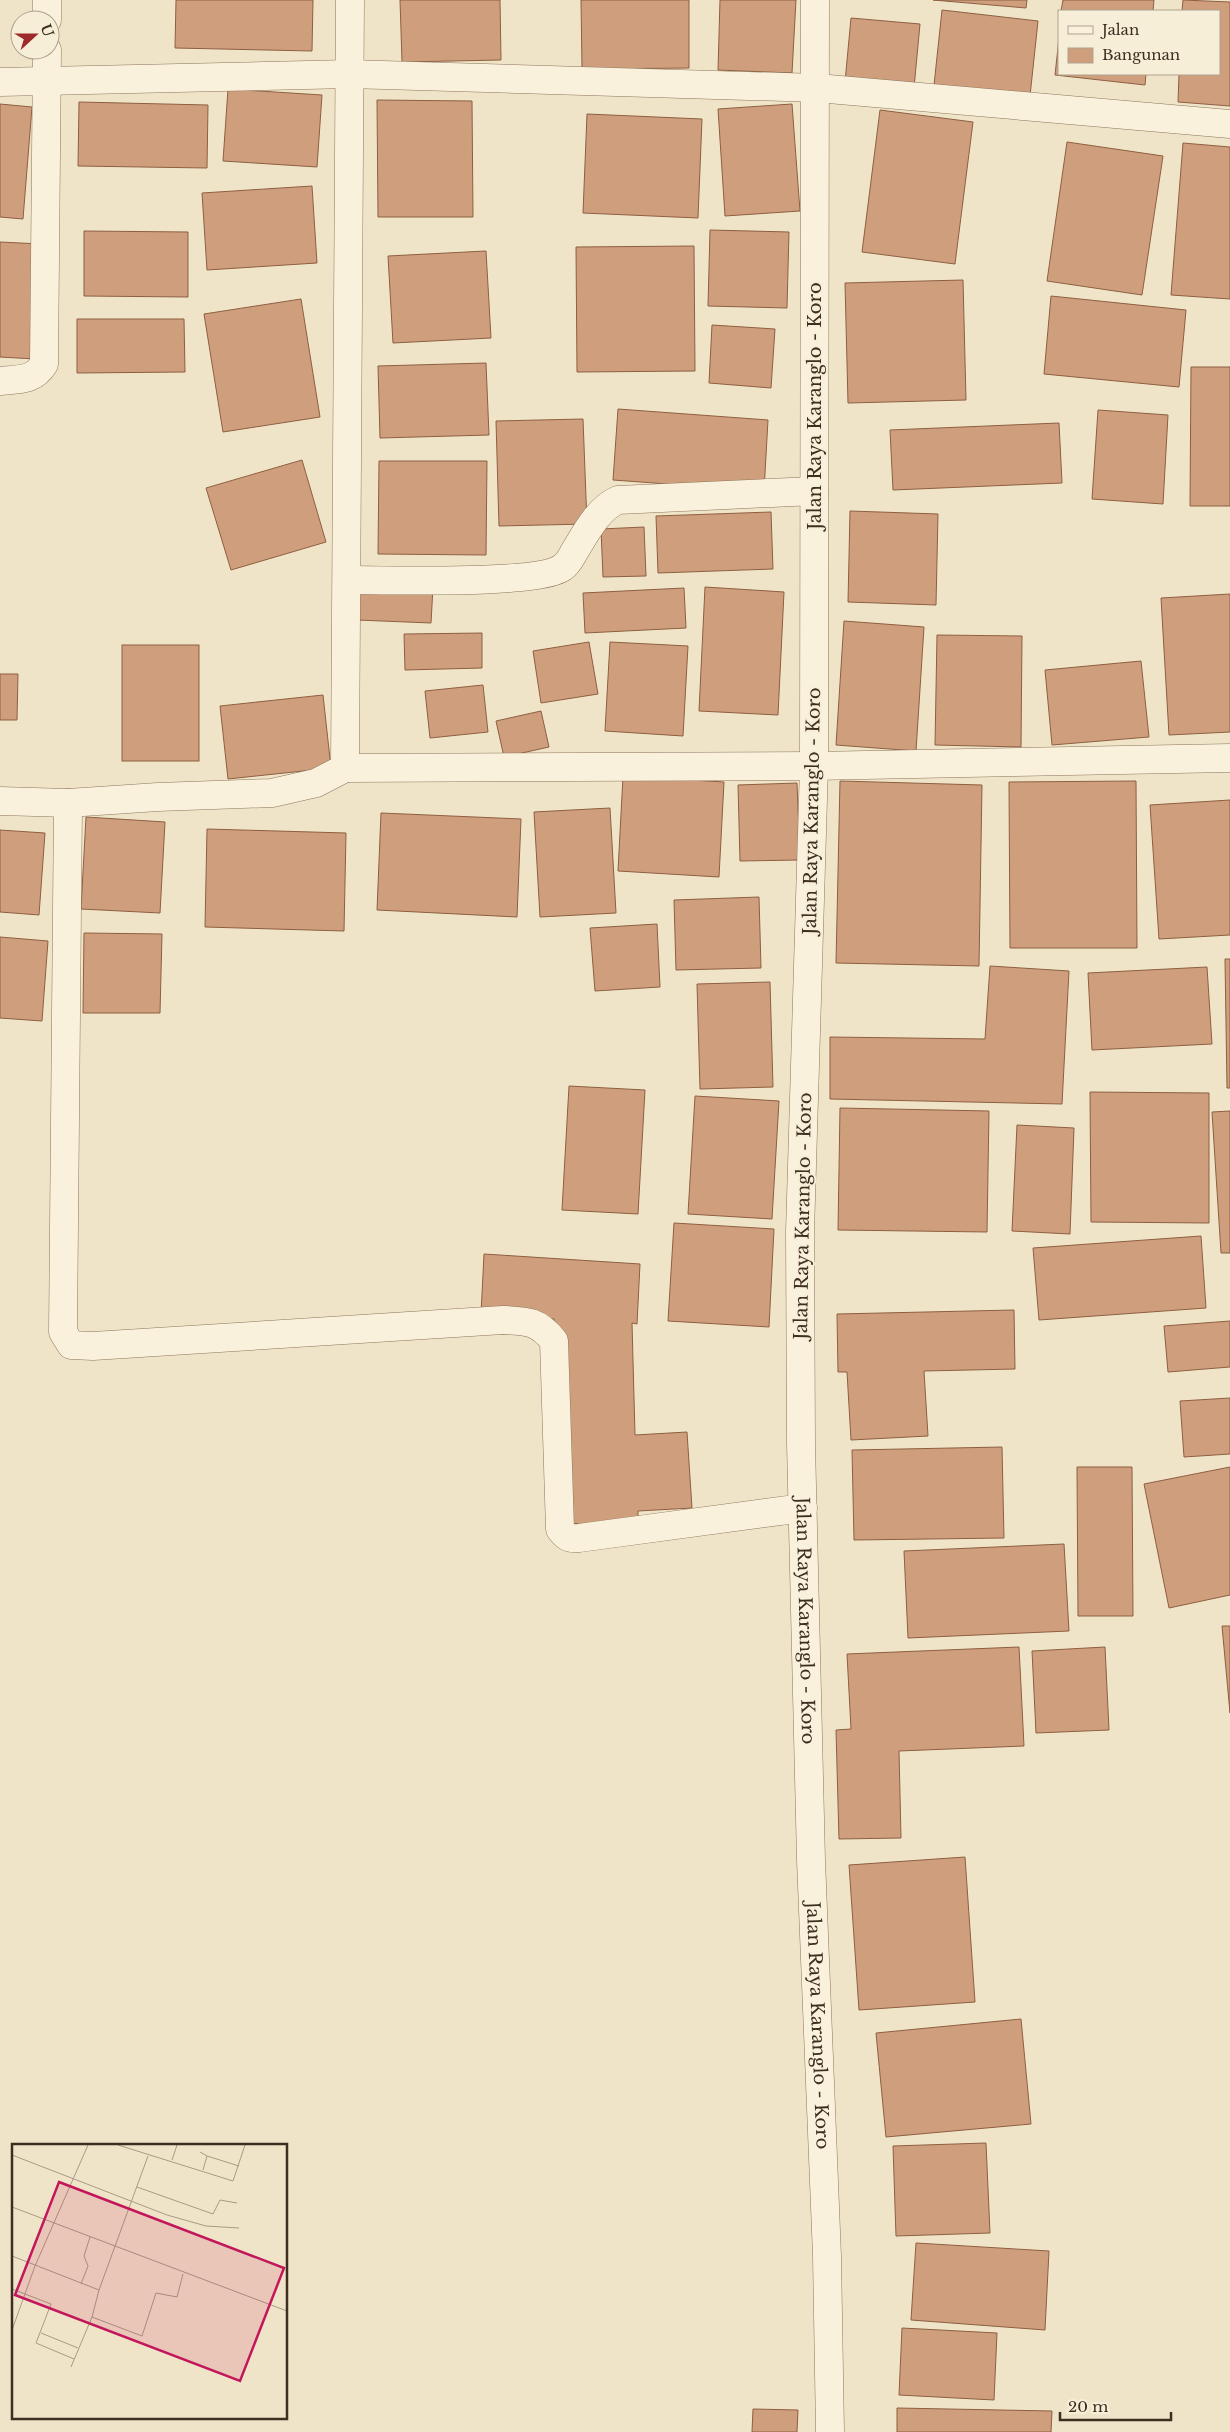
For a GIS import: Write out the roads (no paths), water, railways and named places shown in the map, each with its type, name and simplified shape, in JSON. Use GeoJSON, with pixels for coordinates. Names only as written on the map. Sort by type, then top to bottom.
{"type":"FeatureCollection","features":[{"type":"Feature","properties":{"kind":"street"},"geometry":{"type":"LineString","coordinates":[[346,768],[350,0]]}},
{"type":"Feature","properties":{"kind":"street","name":"Jalan Raya Karanglo - Koro"},"geometry":{"type":"LineString","coordinates":[[816,0],[814,766],[800,1232],[803,1508],[811,1860],[827,2256],[830,2432]]}},
{"type":"Feature","properties":{"kind":"street"},"geometry":{"type":"LineString","coordinates":[[0,380],[30,378],[39,372],[44,364],[47,60]]}},
{"type":"Feature","properties":{"kind":"street"},"geometry":{"type":"LineString","coordinates":[[0,82],[349,74],[817,88],[1230,124]]}},
{"type":"Feature","properties":{"kind":"street"},"geometry":{"type":"LineString","coordinates":[[348,580],[504,579],[541,576],[556,572],[566,565],[596,520],[606,508],[618,500],[814,491]]}},
{"type":"Feature","properties":{"kind":"street"},"geometry":{"type":"LineString","coordinates":[[0,801],[68,803],[158,797],[272,793],[316,783],[346,768],[814,766],[1230,758]]}},
{"type":"Feature","properties":{"kind":"street"},"geometry":{"type":"LineString","coordinates":[[68,803],[63,1332],[71,1345],[93,1346],[504,1320],[526,1321],[542,1327],[554,1342],[560,1528],[565,1536],[571,1539],[803,1508]]}}]}
